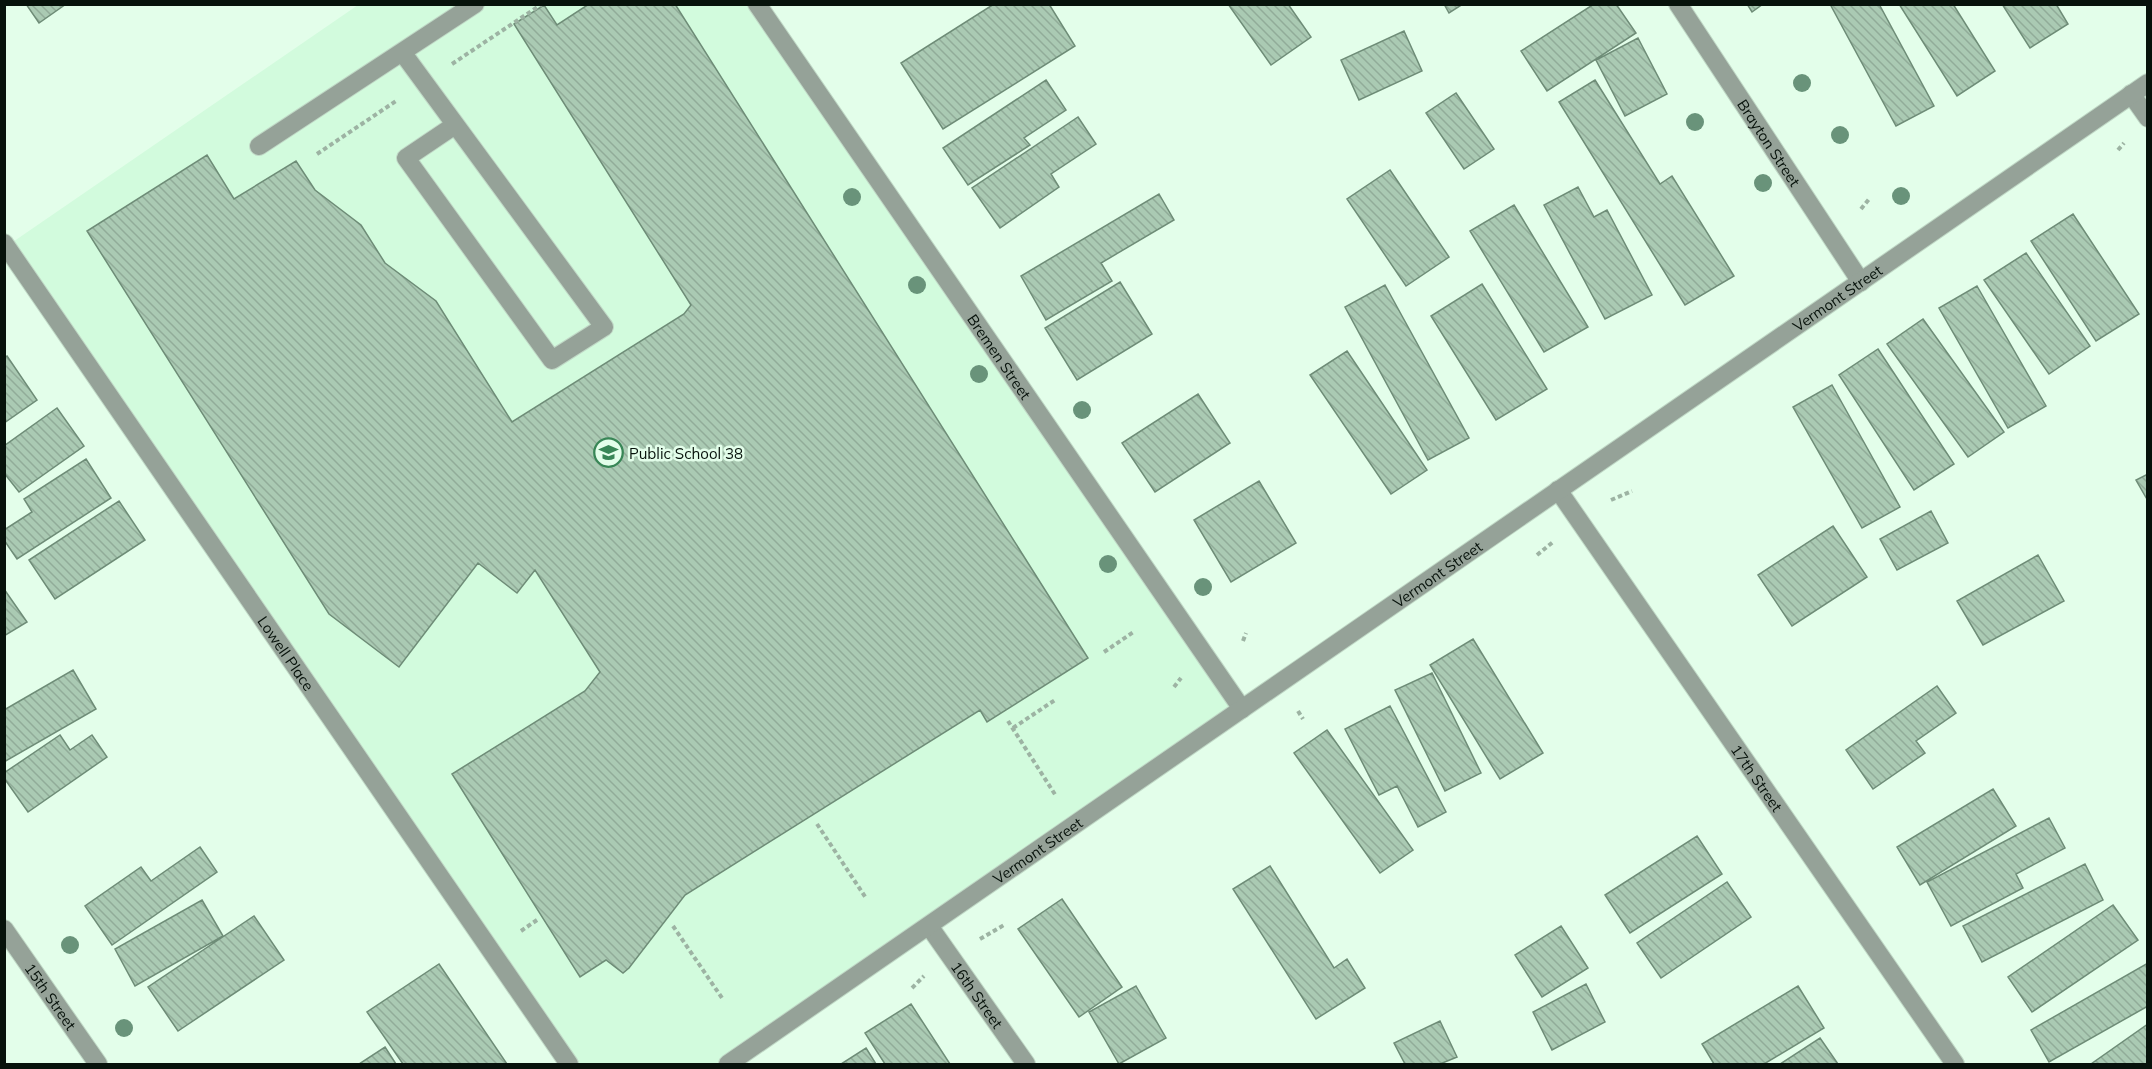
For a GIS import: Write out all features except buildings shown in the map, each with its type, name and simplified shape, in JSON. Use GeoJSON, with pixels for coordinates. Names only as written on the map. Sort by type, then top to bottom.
{"type":"FeatureCollection","features":[{"type":"Feature","properties":{"kind":"street"},"geometry":{"type":"LineString","coordinates":[[260,146],[475,4]]}},
{"type":"Feature","properties":{"kind":"street","name":"Bremen Street"},"geometry":{"type":"LineString","coordinates":[[757,4],[1242,709]]}},
{"type":"Feature","properties":{"kind":"street","name":"Brayton Street"},"geometry":{"type":"LineString","coordinates":[[1678,4],[1860,282]]}},
{"type":"Feature","properties":{"kind":"street"},"geometry":{"type":"LineString","coordinates":[[402,52],[604,327],[552,360],[406,158],[455,125]]}},
{"type":"Feature","properties":{"kind":"street","name":"Vermont Street"},"geometry":{"type":"LineString","coordinates":[[728,1065],[2148,83]]}},
{"type":"Feature","properties":{"kind":"street"},"geometry":{"type":"LineString","coordinates":[[2131,94],[2148,118]]}},
{"type":"Feature","properties":{"kind":"street","name":"Lowell Place"},"geometry":{"type":"LineString","coordinates":[[4,243],[569,1065]]}},
{"type":"Feature","properties":{"kind":"street","name":"17th Street"},"geometry":{"type":"LineString","coordinates":[[1558,490],[1955,1065]]}},
{"type":"Feature","properties":{"kind":"street","name":"16th Street"},"geometry":{"type":"LineString","coordinates":[[929,926],[1026,1065]]}},
{"type":"Feature","properties":{"kind":"street","name":"15th Street"},"geometry":{"type":"LineString","coordinates":[[4,929],[98,1065]]}},
{"type":"Feature","properties":{"kind":"path"},"geometry":{"type":"LineString","coordinates":[[444,70],[542,4]]}},
{"type":"Feature","properties":{"kind":"path"},"geometry":{"type":"LineString","coordinates":[[317,154],[403,97]]}},
{"type":"Feature","properties":{"kind":"path"},"geometry":{"type":"LineString","coordinates":[[1860,208],[1869,199]]}},
{"type":"Feature","properties":{"kind":"path"},"geometry":{"type":"LineString","coordinates":[[1611,500],[1632,491]]}},
{"type":"Feature","properties":{"kind":"path"},"geometry":{"type":"LineString","coordinates":[[1536,555],[1559,538]]}},
{"type":"Feature","properties":{"kind":"path"},"geometry":{"type":"LineString","coordinates":[[1104,652],[1135,631]]}},
{"type":"Feature","properties":{"kind":"path"},"geometry":{"type":"LineString","coordinates":[[1243,641],[1246,633]]}},
{"type":"Feature","properties":{"kind":"path"},"geometry":{"type":"LineString","coordinates":[[1013,728],[1055,700]]}},
{"type":"Feature","properties":{"kind":"path"},"geometry":{"type":"LineString","coordinates":[[1008,721],[1050,786]]}},
{"type":"Feature","properties":{"kind":"path"},"geometry":{"type":"LineString","coordinates":[[817,824],[866,898]]}},
{"type":"Feature","properties":{"kind":"path"},"geometry":{"type":"LineString","coordinates":[[521,931],[537,920]]}},
{"type":"Feature","properties":{"kind":"path"},"geometry":{"type":"LineString","coordinates":[[980,939],[1004,925]]}},
{"type":"Feature","properties":{"kind":"path"},"geometry":{"type":"LineString","coordinates":[[673,926],[722,998]]}},
{"type":"Feature","properties":{"kind":"path"},"geometry":{"type":"LineString","coordinates":[[912,988],[929,971]]}},
{"type":"Feature","properties":{"kind":"shaded area","name":"Public School 38"},"geometry":{"type":"Polygon","coordinates":[[[358,5],[757,5],[1242,709],[728,1064],[569,1064],[7,246],[358,5]]]}},
{"type":"Feature","properties":{"kind":"place","name":"Public School 38"},"geometry":{"type":"Point","coordinates":[608,453]}}]}
